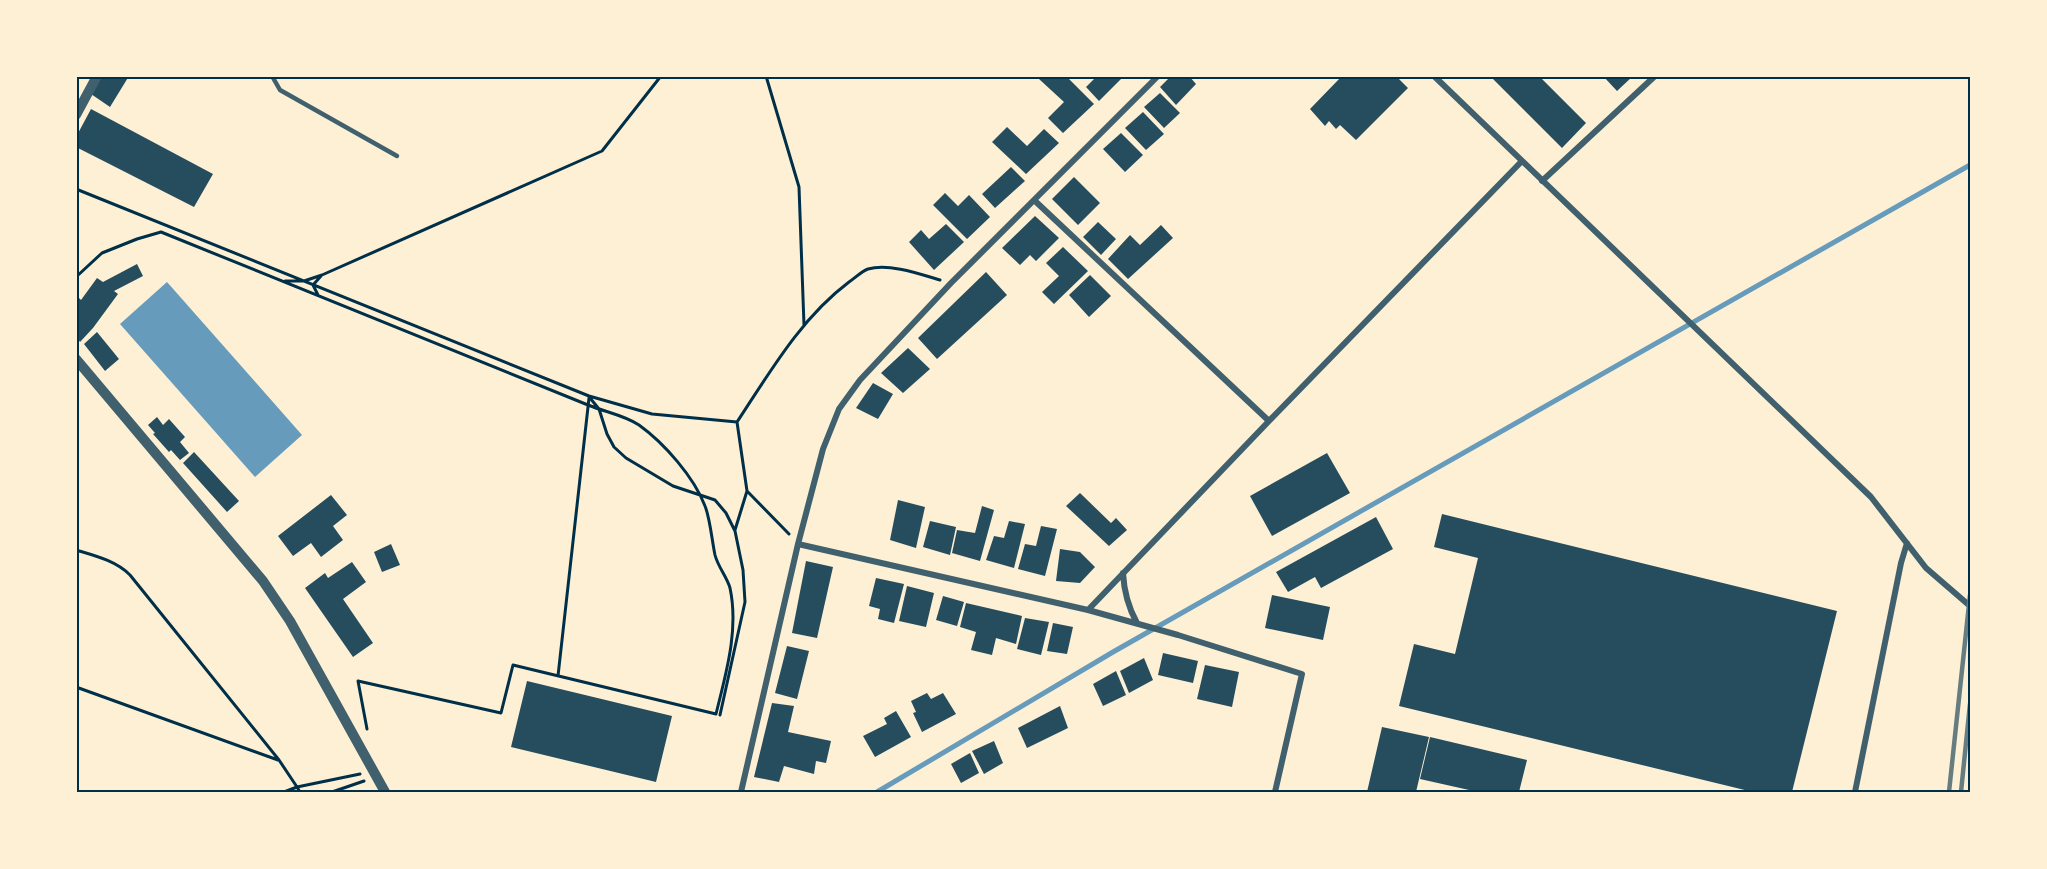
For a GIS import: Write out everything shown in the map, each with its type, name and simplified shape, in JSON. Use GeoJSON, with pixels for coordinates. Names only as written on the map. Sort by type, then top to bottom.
{"type":"FeatureCollection","features":[{"type":"Feature","properties":{"kind":"street"},"geometry":{"type":"LineString","coordinates":[[77,115],[97,76]]}},
{"type":"Feature","properties":{"kind":"street"},"geometry":{"type":"LineString","coordinates":[[741,792],[798,544],[823,449],[839,409],[860,380],[951,283],[1158,76]]}},
{"type":"Feature","properties":{"kind":"street"},"geometry":{"type":"LineString","coordinates":[[1434,76],[1871,497],[1926,568],[1971,606]]}},
{"type":"Feature","properties":{"kind":"street"},"geometry":{"type":"LineString","coordinates":[[1542,182],[1655,76]]}},
{"type":"Feature","properties":{"kind":"street"},"geometry":{"type":"LineString","coordinates":[[1088,610],[1521,162]]}},
{"type":"Feature","properties":{"kind":"street"},"geometry":{"type":"LineString","coordinates":[[1034,201],[1269,421]]}},
{"type":"Feature","properties":{"kind":"street"},"geometry":{"type":"LineString","coordinates":[[76,359],[263,581],[290,621],[385,792]]}},
{"type":"Feature","properties":{"kind":"street"},"geometry":{"type":"LineString","coordinates":[[1855,792],[1907,543]]}},
{"type":"Feature","properties":{"kind":"street"},"geometry":{"type":"LineString","coordinates":[[798,544],[1088,610],[1178,635],[1302,674],[1275,792]]}},
{"type":"Feature","properties":{"kind":"street"},"geometry":{"type":"LineString","coordinates":[[1123,573],[1129,610],[1137,624]]}},
{"type":"Feature","properties":{"kind":"lane"},"geometry":{"type":"LineString","coordinates":[[272,76],[280,90],[397,156]]}},
{"type":"Feature","properties":{"kind":"path"},"geometry":{"type":"LineString","coordinates":[[283,281],[304,281],[322,275],[602,152],[661,76]]}},
{"type":"Feature","properties":{"kind":"path"},"geometry":{"type":"LineString","coordinates":[[766,76],[799,187],[804,326]]}},
{"type":"Feature","properties":{"kind":"path"},"geometry":{"type":"LineString","coordinates":[[76,189],[589,396],[652,414],[737,422]]}},
{"type":"Feature","properties":{"kind":"path"},"geometry":{"type":"LineString","coordinates":[[76,277],[102,253],[161,232],[639,425],[669,453],[706,507],[718,566],[729,585],[733,615],[730,658],[718,715]]}},
{"type":"Feature","properties":{"kind":"path"},"geometry":{"type":"LineString","coordinates":[[735,531],[747,491],[737,422],[804,326],[832,294],[867,269],[900,269],[951,283]]}},
{"type":"Feature","properties":{"kind":"path"},"geometry":{"type":"LineString","coordinates":[[313,285],[322,275]]}},
{"type":"Feature","properties":{"kind":"path"},"geometry":{"type":"LineString","coordinates":[[313,285],[318,296]]}},
{"type":"Feature","properties":{"kind":"path"},"geometry":{"type":"LineString","coordinates":[[558,676],[589,396]]}},
{"type":"Feature","properties":{"kind":"path"},"geometry":{"type":"LineString","coordinates":[[589,396],[599,409],[610,440],[626,458],[673,486],[715,500],[726,513],[735,531],[743,570],[745,602],[718,715]]}},
{"type":"Feature","properties":{"kind":"path"},"geometry":{"type":"LineString","coordinates":[[747,491],[798,544]]}},
{"type":"Feature","properties":{"kind":"path"},"geometry":{"type":"LineString","coordinates":[[76,549],[124,569],[279,760],[300,792]]}},
{"type":"Feature","properties":{"kind":"path"},"geometry":{"type":"LineString","coordinates":[[368,737],[358,681],[501,713],[513,665],[718,715]]}},
{"type":"Feature","properties":{"kind":"path"},"geometry":{"type":"LineString","coordinates":[[76,687],[279,760]]}},
{"type":"Feature","properties":{"kind":"path"},"geometry":{"type":"LineString","coordinates":[[284,792],[297,787],[376,774]]}},
{"type":"Feature","properties":{"kind":"path"},"geometry":{"type":"LineString","coordinates":[[332,792],[376,774]]}},
{"type":"Feature","properties":{"kind":"water"},"geometry":{"type":"Polygon","coordinates":[[[167,282],[302,435],[255,477],[120,324],[167,282]]]}},
{"type":"Feature","properties":{"kind":"building"},"geometry":{"type":"Polygon","coordinates":[[[102,76],[129,76],[110,107],[91,94],[102,76]]]}},
{"type":"Feature","properties":{"kind":"building"},"geometry":{"type":"Polygon","coordinates":[[[1041,76],[1066,76],[1094,104],[1063,133],[1048,118],[1064,102],[1039,79],[1041,76]]]}},
{"type":"Feature","properties":{"kind":"building"},"geometry":{"type":"Polygon","coordinates":[[[1097,76],[1124,76],[1099,101],[1086,87],[1097,76]]]}},
{"type":"Feature","properties":{"kind":"building"},"geometry":{"type":"Polygon","coordinates":[[[1171,76],[1189,76],[1196,84],[1176,105],[1160,87],[1171,76]]]}},
{"type":"Feature","properties":{"kind":"building"},"geometry":{"type":"Polygon","coordinates":[[[1342,76],[1396,76],[1408,88],[1356,140],[1340,125],[1336,129],[1329,121],[1325,126],[1310,109],[1342,76]]]}},
{"type":"Feature","properties":{"kind":"building"},"geometry":{"type":"Polygon","coordinates":[[[1490,76],[1539,76],[1586,123],[1562,148],[1490,76]]]}},
{"type":"Feature","properties":{"kind":"building"},"geometry":{"type":"Polygon","coordinates":[[[1603,76],[1633,76],[1617,91],[1603,76]]]}},
{"type":"Feature","properties":{"kind":"building"},"geometry":{"type":"Polygon","coordinates":[[[1160,93],[1180,113],[1164,128],[1144,107],[1160,93]]]}},
{"type":"Feature","properties":{"kind":"building"},"geometry":{"type":"Polygon","coordinates":[[[91,109],[213,174],[194,207],[76,147],[76,137],[91,109]]]}},
{"type":"Feature","properties":{"kind":"building"},"geometry":{"type":"Polygon","coordinates":[[[1143,112],[1164,134],[1146,150],[1125,128],[1143,112]]]}},
{"type":"Feature","properties":{"kind":"building"},"geometry":{"type":"Polygon","coordinates":[[[1007,127],[1027,146],[1044,129],[1059,143],[1026,174],[992,142],[1007,127]]]}},
{"type":"Feature","properties":{"kind":"building"},"geometry":{"type":"Polygon","coordinates":[[[1121,133],[1143,155],[1125,172],[1103,149],[1121,133]]]}},
{"type":"Feature","properties":{"kind":"building"},"geometry":{"type":"Polygon","coordinates":[[[1011,167],[1025,181],[995,208],[982,194],[1011,167]]]}},
{"type":"Feature","properties":{"kind":"building"},"geometry":{"type":"Polygon","coordinates":[[[1074,177],[1100,203],[1078,225],[1052,199],[1074,177]]]}},
{"type":"Feature","properties":{"kind":"building"},"geometry":{"type":"Polygon","coordinates":[[[945,193],[958,206],[969,195],[990,217],[967,239],[933,205],[945,193]]]}},
{"type":"Feature","properties":{"kind":"building"},"geometry":{"type":"Polygon","coordinates":[[[1035,216],[1059,238],[1036,261],[1030,255],[1020,265],[1002,248],[1035,216]]]}},
{"type":"Feature","properties":{"kind":"building"},"geometry":{"type":"Polygon","coordinates":[[[1098,222],[1116,239],[1101,255],[1083,237],[1098,222]]]}},
{"type":"Feature","properties":{"kind":"building"},"geometry":{"type":"Polygon","coordinates":[[[946,224],[964,242],[934,270],[909,242],[921,230],[929,239],[946,224]]]}},
{"type":"Feature","properties":{"kind":"building"},"geometry":{"type":"Polygon","coordinates":[[[1161,225],[1173,238],[1128,279],[1108,259],[1130,235],[1140,245],[1161,225]]]}},
{"type":"Feature","properties":{"kind":"building"},"geometry":{"type":"Polygon","coordinates":[[[1063,247],[1088,271],[1054,304],[1042,292],[1059,276],[1046,263],[1063,247]]]}},
{"type":"Feature","properties":{"kind":"building"},"geometry":{"type":"Polygon","coordinates":[[[137,264],[143,276],[114,291],[118,294],[80,342],[76,336],[76,301],[79,298],[81,300],[97,278],[103,282],[137,264]]]}},
{"type":"Feature","properties":{"kind":"building"},"geometry":{"type":"Polygon","coordinates":[[[986,272],[1007,295],[937,359],[918,338],[986,272]]]}},
{"type":"Feature","properties":{"kind":"building"},"geometry":{"type":"Polygon","coordinates":[[[1090,275],[1111,296],[1089,317],[1069,295],[1090,275]]]}},
{"type":"Feature","properties":{"kind":"building"},"geometry":{"type":"Polygon","coordinates":[[[97,332],[119,359],[105,371],[84,344],[97,332]]]}},
{"type":"Feature","properties":{"kind":"building"},"geometry":{"type":"Polygon","coordinates":[[[908,348],[930,369],[903,393],[881,373],[908,348]]]}},
{"type":"Feature","properties":{"kind":"building"},"geometry":{"type":"Polygon","coordinates":[[[873,383],[893,394],[878,419],[856,408],[873,383]]]}},
{"type":"Feature","properties":{"kind":"building"},"geometry":{"type":"Polygon","coordinates":[[[157,417],[163,425],[169,419],[185,437],[180,442],[189,453],[180,460],[171,450],[169,452],[148,425],[157,417]]]}},
{"type":"Feature","properties":{"kind":"building"},"geometry":{"type":"Polygon","coordinates":[[[194,452],[239,501],[227,512],[183,463],[194,452]]]}},
{"type":"Feature","properties":{"kind":"building"},"geometry":{"type":"Polygon","coordinates":[[[1327,453],[1350,493],[1272,536],[1250,496],[1327,453]]]}},
{"type":"Feature","properties":{"kind":"building"},"geometry":{"type":"Polygon","coordinates":[[[1080,493],[1111,523],[1116,518],[1127,530],[1109,546],[1066,506],[1080,493]]]}},
{"type":"Feature","properties":{"kind":"building"},"geometry":{"type":"Polygon","coordinates":[[[331,495],[347,515],[333,526],[343,540],[321,557],[311,543],[293,556],[278,536],[331,495]]]}},
{"type":"Feature","properties":{"kind":"building"},"geometry":{"type":"Polygon","coordinates":[[[898,500],[925,507],[916,548],[890,540],[898,500]]]}},
{"type":"Feature","properties":{"kind":"building"},"geometry":{"type":"Polygon","coordinates":[[[982,506],[994,510],[980,561],[952,553],[957,530],[975,533],[982,506]]]}},
{"type":"Feature","properties":{"kind":"building"},"geometry":{"type":"Polygon","coordinates":[[[1442,514],[1837,611],[1792,792],[1753,792],[1399,706],[1414,644],[1455,654],[1478,558],[1434,547],[1442,514]]]}},
{"type":"Feature","properties":{"kind":"building"},"geometry":{"type":"Polygon","coordinates":[[[1376,517],[1393,549],[1321,588],[1315,577],[1288,592],[1276,572],[1376,517]]]}},
{"type":"Feature","properties":{"kind":"building"},"geometry":{"type":"Polygon","coordinates":[[[930,521],[956,527],[950,555],[923,547],[930,521]]]}},
{"type":"Feature","properties":{"kind":"building"},"geometry":{"type":"Polygon","coordinates":[[[1009,521],[1025,524],[1014,568],[986,560],[994,536],[1004,538],[1009,521]]]}},
{"type":"Feature","properties":{"kind":"building"},"geometry":{"type":"Polygon","coordinates":[[[1041,526],[1057,529],[1045,576],[1018,569],[1025,544],[1036,546],[1041,526]]]}},
{"type":"Feature","properties":{"kind":"building"},"geometry":{"type":"Polygon","coordinates":[[[391,544],[400,565],[382,572],[374,552],[391,544]]]}},
{"type":"Feature","properties":{"kind":"building"},"geometry":{"type":"Polygon","coordinates":[[[1060,549],[1080,552],[1095,567],[1080,583],[1056,581],[1060,549]]]}},
{"type":"Feature","properties":{"kind":"building"},"geometry":{"type":"Polygon","coordinates":[[[806,561],[833,567],[817,638],[792,633],[806,561]]]}},
{"type":"Feature","properties":{"kind":"building"},"geometry":{"type":"Polygon","coordinates":[[[352,562],[366,582],[343,599],[373,643],[353,657],[305,588],[325,573],[328,578],[352,562]]]}},
{"type":"Feature","properties":{"kind":"building"},"geometry":{"type":"Polygon","coordinates":[[[876,578],[904,584],[894,623],[878,619],[880,609],[869,606],[876,578]]]}},
{"type":"Feature","properties":{"kind":"building"},"geometry":{"type":"Polygon","coordinates":[[[907,586],[934,593],[926,627],[899,621],[907,586]]]}},
{"type":"Feature","properties":{"kind":"building"},"geometry":{"type":"Polygon","coordinates":[[[1272,595],[1330,607],[1323,640],[1265,628],[1272,595]]]}},
{"type":"Feature","properties":{"kind":"building"},"geometry":{"type":"Polygon","coordinates":[[[943,596],[964,602],[957,626],[936,620],[943,596]]]}},
{"type":"Feature","properties":{"kind":"building"},"geometry":{"type":"Polygon","coordinates":[[[966,603],[1022,616],[1016,644],[996,638],[992,655],[971,650],[976,632],[960,627],[966,603]]]}},
{"type":"Feature","properties":{"kind":"building"},"geometry":{"type":"Polygon","coordinates":[[[1025,618],[1049,622],[1041,655],[1017,649],[1025,618]]]}},
{"type":"Feature","properties":{"kind":"building"},"geometry":{"type":"Polygon","coordinates":[[[1053,623],[1073,627],[1067,654],[1047,651],[1053,623]]]}},
{"type":"Feature","properties":{"kind":"building"},"geometry":{"type":"Polygon","coordinates":[[[787,646],[809,651],[797,699],[775,693],[787,646]]]}},
{"type":"Feature","properties":{"kind":"building"},"geometry":{"type":"Polygon","coordinates":[[[1163,653],[1198,661],[1193,683],[1158,675],[1163,653]]]}},
{"type":"Feature","properties":{"kind":"building"},"geometry":{"type":"Polygon","coordinates":[[[1144,658],[1153,680],[1129,693],[1120,671],[1144,658]]]}},
{"type":"Feature","properties":{"kind":"building"},"geometry":{"type":"Polygon","coordinates":[[[1205,665],[1239,672],[1232,707],[1197,699],[1205,665]]]}},
{"type":"Feature","properties":{"kind":"building"},"geometry":{"type":"Polygon","coordinates":[[[1116,671],[1126,695],[1103,706],[1093,684],[1116,671]]]}},
{"type":"Feature","properties":{"kind":"building"},"geometry":{"type":"Polygon","coordinates":[[[527,681],[672,716],[656,782],[511,747],[527,681]]]}},
{"type":"Feature","properties":{"kind":"building"},"geometry":{"type":"Polygon","coordinates":[[[927,693],[931,699],[943,693],[956,714],[922,732],[913,713],[916,712],[911,701],[927,693]]]}},
{"type":"Feature","properties":{"kind":"building"},"geometry":{"type":"Polygon","coordinates":[[[772,703],[794,706],[788,732],[831,741],[826,763],[816,761],[814,774],[784,766],[779,782],[754,777],[772,703]]]}},
{"type":"Feature","properties":{"kind":"building"},"geometry":{"type":"Polygon","coordinates":[[[1060,706],[1068,728],[1027,748],[1018,728],[1060,706]]]}},
{"type":"Feature","properties":{"kind":"building"},"geometry":{"type":"Polygon","coordinates":[[[896,711],[911,737],[875,757],[863,736],[887,724],[884,718],[896,711]]]}},
{"type":"Feature","properties":{"kind":"building"},"geometry":{"type":"Polygon","coordinates":[[[1382,727],[1429,737],[1416,792],[1367,792],[1382,727]]]}},
{"type":"Feature","properties":{"kind":"building"},"geometry":{"type":"Polygon","coordinates":[[[1430,737],[1527,760],[1519,792],[1478,792],[1420,779],[1430,737]]]}},
{"type":"Feature","properties":{"kind":"building"},"geometry":{"type":"Polygon","coordinates":[[[994,741],[1003,763],[984,774],[972,751],[994,741]]]}},
{"type":"Feature","properties":{"kind":"building"},"geometry":{"type":"Polygon","coordinates":[[[970,753],[979,773],[961,783],[951,764],[970,753]]]}},
{"type":"Feature","properties":{"kind":"waterway"},"geometry":{"type":"LineString","coordinates":[[877,792],[1113,652],[1970,165]]}},
{"type":"Feature","properties":{"kind":"railway"},"geometry":{"type":"LineString","coordinates":[[1949,792],[1970,595]]}},
{"type":"Feature","properties":{"kind":"railway"},"geometry":{"type":"LineString","coordinates":[[1961,792],[1970,704]]}}]}
